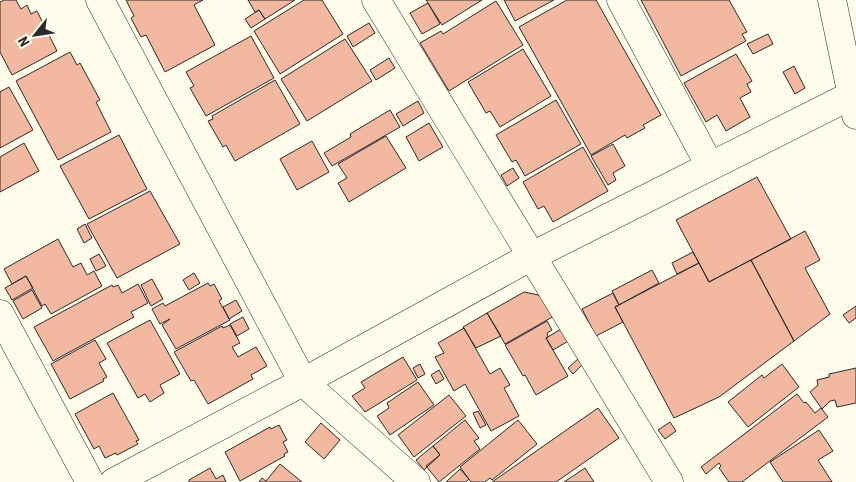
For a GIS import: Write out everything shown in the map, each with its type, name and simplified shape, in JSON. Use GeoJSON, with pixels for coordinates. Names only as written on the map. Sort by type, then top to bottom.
{"type":"FeatureCollection","features":[{"type":"Feature","properties":{"kind":"street"},"geometry":{"type":"LineString","coordinates":[[100,0],[302,382],[402,478]]}},
{"type":"Feature","properties":{"kind":"street"},"geometry":{"type":"LineString","coordinates":[[376,0],[669,482]]}},
{"type":"Feature","properties":{"kind":"street"},"geometry":{"type":"LineString","coordinates":[[621,0],[710,166]]}},
{"type":"Feature","properties":{"kind":"street"},"geometry":{"type":"LineString","coordinates":[[114,482],[532,256],[710,166],[854,101],[832,0]]}},
{"type":"Feature","properties":{"kind":"street"},"geometry":{"type":"LineString","coordinates":[[0,314],[90,482]]}},
{"type":"Feature","properties":{"kind":"building"},"geometry":{"type":"Polygon","coordinates":[[[16,0],[21,9],[27,5],[31,14],[37,11],[57,51],[12,75],[0,52],[0,2],[16,0]]]}},
{"type":"Feature","properties":{"kind":"building"},"geometry":{"type":"Polygon","coordinates":[[[126,0],[203,0],[194,5],[215,45],[165,72],[146,35],[141,37],[131,18],[134,16],[126,0]]]}},
{"type":"Feature","properties":{"kind":"building"},"geometry":{"type":"Polygon","coordinates":[[[248,0],[295,0],[265,19],[259,10],[255,12],[248,0]]]}},
{"type":"Feature","properties":{"kind":"building"},"geometry":{"type":"Polygon","coordinates":[[[304,0],[322,0],[343,34],[280,74],[254,31],[304,0]]]}},
{"type":"Feature","properties":{"kind":"building"},"geometry":{"type":"Polygon","coordinates":[[[426,0],[482,0],[442,25],[426,0]]]}},
{"type":"Feature","properties":{"kind":"building"},"geometry":{"type":"Polygon","coordinates":[[[504,0],[554,0],[515,21],[504,0]]]}},
{"type":"Feature","properties":{"kind":"building"},"geometry":{"type":"Polygon","coordinates":[[[567,0],[596,0],[661,115],[643,125],[645,128],[627,138],[625,135],[591,155],[519,27],[567,0]]]}},
{"type":"Feature","properties":{"kind":"building"},"geometry":{"type":"Polygon","coordinates":[[[641,0],[729,0],[747,32],[742,34],[746,41],[681,76],[641,0]]]}},
{"type":"Feature","properties":{"kind":"building"},"geometry":{"type":"Polygon","coordinates":[[[496,1],[523,45],[449,91],[420,43],[441,31],[443,34],[496,1]]]}},
{"type":"Feature","properties":{"kind":"building"},"geometry":{"type":"Polygon","coordinates":[[[428,3],[440,24],[422,34],[410,13],[428,3]]]}},
{"type":"Feature","properties":{"kind":"building"},"geometry":{"type":"Polygon","coordinates":[[[259,10],[265,19],[251,28],[245,19],[259,10]]]}},
{"type":"Feature","properties":{"kind":"building"},"geometry":{"type":"Polygon","coordinates":[[[369,23],[375,33],[353,47],[347,36],[369,23]]]}},
{"type":"Feature","properties":{"kind":"building"},"geometry":{"type":"Polygon","coordinates":[[[768,34],[773,44],[753,54],[747,44],[768,34]]]}},
{"type":"Feature","properties":{"kind":"building"},"geometry":{"type":"Polygon","coordinates":[[[251,36],[274,78],[206,116],[190,88],[194,86],[186,72],[251,36]]]}},
{"type":"Feature","properties":{"kind":"building"},"geometry":{"type":"Polygon","coordinates":[[[345,39],[372,81],[307,121],[281,79],[345,39]]]}},
{"type":"Feature","properties":{"kind":"building"},"geometry":{"type":"Polygon","coordinates":[[[523,49],[551,96],[500,127],[490,111],[486,113],[468,82],[523,49]]]}},
{"type":"Feature","properties":{"kind":"building"},"geometry":{"type":"Polygon","coordinates":[[[70,52],[77,65],[80,63],[100,100],[96,102],[111,132],[58,160],[16,81],[70,52]]]}},
{"type":"Feature","properties":{"kind":"building"},"geometry":{"type":"Polygon","coordinates":[[[736,54],[752,81],[747,84],[751,92],[740,98],[750,117],[726,131],[717,115],[706,122],[684,83],[736,54]]]}},
{"type":"Feature","properties":{"kind":"building"},"geometry":{"type":"Polygon","coordinates":[[[389,58],[395,68],[376,80],[370,70],[389,58]]]}},
{"type":"Feature","properties":{"kind":"building"},"geometry":{"type":"Polygon","coordinates":[[[794,66],[805,88],[795,94],[783,72],[794,66]]]}},
{"type":"Feature","properties":{"kind":"building"},"geometry":{"type":"Polygon","coordinates":[[[275,80],[300,124],[235,161],[226,145],[223,147],[208,121],[213,119],[212,116],[275,80]]]}},
{"type":"Feature","properties":{"kind":"building"},"geometry":{"type":"Polygon","coordinates":[[[9,87],[33,130],[0,148],[0,92],[9,87]]]}},
{"type":"Feature","properties":{"kind":"building"},"geometry":{"type":"Polygon","coordinates":[[[556,100],[581,144],[525,176],[516,160],[512,162],[496,135],[556,100]]]}},
{"type":"Feature","properties":{"kind":"building"},"geometry":{"type":"Polygon","coordinates":[[[418,101],[424,113],[403,126],[396,114],[418,101]]]}},
{"type":"Feature","properties":{"kind":"building"},"geometry":{"type":"Polygon","coordinates":[[[390,110],[400,127],[332,166],[324,153],[351,137],[350,134],[390,110]]]}},
{"type":"Feature","properties":{"kind":"building"},"geometry":{"type":"Polygon","coordinates":[[[429,123],[443,147],[419,161],[406,137],[429,123]]]}},
{"type":"Feature","properties":{"kind":"building"},"geometry":{"type":"Polygon","coordinates":[[[119,135],[147,189],[89,219],[60,166],[119,135]]]}},
{"type":"Feature","properties":{"kind":"building"},"geometry":{"type":"Polygon","coordinates":[[[386,136],[406,168],[349,202],[338,183],[347,178],[338,164],[386,136]]]}},
{"type":"Feature","properties":{"kind":"building"},"geometry":{"type":"Polygon","coordinates":[[[312,141],[329,172],[297,190],[280,159],[312,141]]]}},
{"type":"Feature","properties":{"kind":"building"},"geometry":{"type":"Polygon","coordinates":[[[24,143],[39,171],[0,192],[0,157],[24,143]]]}},
{"type":"Feature","properties":{"kind":"building"},"geometry":{"type":"Polygon","coordinates":[[[613,144],[625,166],[613,173],[616,180],[608,185],[591,156],[613,144]]]}},
{"type":"Feature","properties":{"kind":"building"},"geometry":{"type":"Polygon","coordinates":[[[583,147],[608,191],[553,222],[544,206],[538,209],[523,182],[583,147]]]}},
{"type":"Feature","properties":{"kind":"building"},"geometry":{"type":"Polygon","coordinates":[[[513,168],[519,178],[507,186],[501,175],[513,168]]]}},
{"type":"Feature","properties":{"kind":"building"},"geometry":{"type":"Polygon","coordinates":[[[757,177],[791,239],[709,282],[676,220],[757,177]]]}},
{"type":"Feature","properties":{"kind":"building"},"geometry":{"type":"Polygon","coordinates":[[[150,191],[180,244],[117,278],[87,224],[150,191]]]}},
{"type":"Feature","properties":{"kind":"building"},"geometry":{"type":"Polygon","coordinates":[[[85,224],[92,238],[84,243],[77,229],[85,224]]]}},
{"type":"Feature","properties":{"kind":"building"},"geometry":{"type":"Polygon","coordinates":[[[805,231],[820,260],[805,268],[830,314],[794,341],[751,260],[805,231]]]}},
{"type":"Feature","properties":{"kind":"building"},"geometry":{"type":"Polygon","coordinates":[[[58,239],[73,267],[81,263],[87,275],[94,271],[102,286],[51,314],[45,304],[42,306],[26,276],[12,284],[4,269],[58,239]]]}},
{"type":"Feature","properties":{"kind":"building"},"geometry":{"type":"Polygon","coordinates":[[[693,252],[699,263],[677,274],[672,263],[693,252]]]}},
{"type":"Feature","properties":{"kind":"building"},"geometry":{"type":"Polygon","coordinates":[[[99,254],[106,266],[96,271],[90,259],[99,254]]]}},
{"type":"Feature","properties":{"kind":"building"},"geometry":{"type":"Polygon","coordinates":[[[751,260],[794,341],[719,397],[674,418],[615,307],[699,263],[709,282],[751,260]]]}},
{"type":"Feature","properties":{"kind":"building"},"geometry":{"type":"Polygon","coordinates":[[[652,270],[659,283],[619,305],[612,291],[652,270]]]}},
{"type":"Feature","properties":{"kind":"building"},"geometry":{"type":"Polygon","coordinates":[[[194,273],[200,283],[189,290],[183,280],[194,273]]]}},
{"type":"Feature","properties":{"kind":"building"},"geometry":{"type":"Polygon","coordinates":[[[26,276],[33,288],[12,300],[5,288],[26,276]]]}},
{"type":"Feature","properties":{"kind":"building"},"geometry":{"type":"Polygon","coordinates":[[[152,279],[163,299],[151,306],[141,285],[152,279]]]}},
{"type":"Feature","properties":{"kind":"building"},"geometry":{"type":"Polygon","coordinates":[[[208,283],[210,286],[214,284],[222,299],[219,301],[230,320],[176,349],[162,325],[170,319],[160,324],[152,309],[163,303],[165,306],[208,283]]]}},
{"type":"Feature","properties":{"kind":"building"},"geometry":{"type":"Polygon","coordinates":[[[138,284],[148,303],[131,312],[134,317],[53,361],[34,327],[112,285],[113,287],[118,285],[122,293],[138,284]]]}},
{"type":"Feature","properties":{"kind":"building"},"geometry":{"type":"Polygon","coordinates":[[[32,290],[42,308],[23,319],[13,301],[32,290]]]}},
{"type":"Feature","properties":{"kind":"building"},"geometry":{"type":"Polygon","coordinates":[[[524,292],[543,296],[554,316],[505,344],[487,313],[524,292]]]}},
{"type":"Feature","properties":{"kind":"building"},"geometry":{"type":"Polygon","coordinates":[[[613,293],[619,305],[615,307],[623,322],[596,336],[582,309],[613,293]]]}},
{"type":"Feature","properties":{"kind":"building"},"geometry":{"type":"Polygon","coordinates":[[[236,300],[242,311],[229,319],[223,307],[236,300]]]}},
{"type":"Feature","properties":{"kind":"building"},"geometry":{"type":"Polygon","coordinates":[[[856,306],[856,318],[849,323],[843,315],[856,306]]]}},
{"type":"Feature","properties":{"kind":"building"},"geometry":{"type":"Polygon","coordinates":[[[487,313],[501,336],[476,348],[463,327],[487,313]]]}},
{"type":"Feature","properties":{"kind":"building"},"geometry":{"type":"Polygon","coordinates":[[[243,317],[249,329],[237,336],[230,324],[243,317]]]}},
{"type":"Feature","properties":{"kind":"building"},"geometry":{"type":"Polygon","coordinates":[[[150,320],[180,374],[160,385],[164,393],[150,402],[145,394],[138,398],[107,343],[150,320]]]}},
{"type":"Feature","properties":{"kind":"building"},"geometry":{"type":"Polygon","coordinates":[[[547,321],[552,330],[547,333],[548,337],[546,338],[568,376],[536,395],[505,345],[547,321]]]}},
{"type":"Feature","properties":{"kind":"building"},"geometry":{"type":"Polygon","coordinates":[[[230,325],[240,343],[232,347],[238,357],[256,347],[267,366],[251,375],[253,379],[208,404],[194,380],[191,381],[174,352],[222,326],[223,328],[230,325]]]}},
{"type":"Feature","properties":{"kind":"building"},"geometry":{"type":"Polygon","coordinates":[[[464,328],[490,374],[500,368],[510,385],[504,388],[519,416],[491,431],[465,384],[454,391],[435,357],[444,353],[438,343],[464,328]]]}},
{"type":"Feature","properties":{"kind":"building"},"geometry":{"type":"Polygon","coordinates":[[[563,328],[570,340],[553,350],[546,338],[563,328]]]}},
{"type":"Feature","properties":{"kind":"building"},"geometry":{"type":"Polygon","coordinates":[[[95,340],[106,359],[99,363],[107,377],[103,379],[104,381],[70,399],[51,364],[95,340]]]}},
{"type":"Feature","properties":{"kind":"building"},"geometry":{"type":"Polygon","coordinates":[[[403,357],[417,380],[365,412],[352,396],[365,388],[361,382],[403,357]]]}},
{"type":"Feature","properties":{"kind":"building"},"geometry":{"type":"Polygon","coordinates":[[[579,358],[584,363],[573,374],[568,368],[579,358]]]}},
{"type":"Feature","properties":{"kind":"building"},"geometry":{"type":"Polygon","coordinates":[[[420,364],[425,374],[418,378],[413,368],[420,364]]]}},
{"type":"Feature","properties":{"kind":"building"},"geometry":{"type":"Polygon","coordinates":[[[782,364],[799,387],[748,427],[728,402],[762,375],[764,378],[782,364]]]}},
{"type":"Feature","properties":{"kind":"building"},"geometry":{"type":"Polygon","coordinates":[[[856,368],[856,403],[837,407],[835,400],[830,401],[822,409],[810,392],[818,385],[817,380],[829,377],[829,374],[856,368]]]}},
{"type":"Feature","properties":{"kind":"building"},"geometry":{"type":"Polygon","coordinates":[[[439,370],[444,379],[436,384],[431,375],[439,370]]]}},
{"type":"Feature","properties":{"kind":"building"},"geometry":{"type":"Polygon","coordinates":[[[418,382],[434,405],[390,435],[377,416],[389,408],[387,403],[418,382]]]}},
{"type":"Feature","properties":{"kind":"building"},"geometry":{"type":"Polygon","coordinates":[[[113,393],[139,440],[136,441],[138,444],[117,455],[116,453],[105,458],[99,446],[94,449],[75,414],[113,393]]]}},
{"type":"Feature","properties":{"kind":"building"},"geometry":{"type":"Polygon","coordinates":[[[797,394],[815,413],[821,408],[828,417],[742,482],[729,482],[719,468],[721,466],[719,463],[706,474],[701,467],[797,394]]]}},
{"type":"Feature","properties":{"kind":"building"},"geometry":{"type":"Polygon","coordinates":[[[449,395],[466,416],[414,457],[398,435],[449,395]]]}},
{"type":"Feature","properties":{"kind":"building"},"geometry":{"type":"Polygon","coordinates":[[[598,408],[619,438],[556,482],[492,482],[598,408]]]}},
{"type":"Feature","properties":{"kind":"building"},"geometry":{"type":"Polygon","coordinates":[[[478,411],[486,425],[480,428],[473,413],[478,411]]]}},
{"type":"Feature","properties":{"kind":"building"},"geometry":{"type":"Polygon","coordinates":[[[465,420],[479,438],[474,441],[480,449],[439,482],[426,466],[440,455],[433,446],[465,420]]]}},
{"type":"Feature","properties":{"kind":"building"},"geometry":{"type":"Polygon","coordinates":[[[518,420],[537,444],[492,480],[490,478],[485,482],[471,482],[460,467],[518,420]]]}},
{"type":"Feature","properties":{"kind":"building"},"geometry":{"type":"Polygon","coordinates":[[[670,422],[676,431],[665,439],[658,430],[670,422]]]}},
{"type":"Feature","properties":{"kind":"building"},"geometry":{"type":"Polygon","coordinates":[[[321,423],[340,440],[324,459],[305,442],[321,423]]]}},
{"type":"Feature","properties":{"kind":"building"},"geometry":{"type":"Polygon","coordinates":[[[279,425],[287,440],[283,442],[288,452],[284,454],[285,456],[240,481],[225,452],[270,427],[271,429],[279,425]]]}},
{"type":"Feature","properties":{"kind":"building"},"geometry":{"type":"Polygon","coordinates":[[[819,430],[833,451],[818,460],[832,482],[783,482],[770,462],[819,430]]]}},
{"type":"Feature","properties":{"kind":"building"},"geometry":{"type":"Polygon","coordinates":[[[433,446],[440,455],[424,470],[416,460],[433,446]]]}},
{"type":"Feature","properties":{"kind":"building"},"geometry":{"type":"Polygon","coordinates":[[[280,464],[302,482],[259,482],[262,478],[266,481],[280,464]]]}},
{"type":"Feature","properties":{"kind":"building"},"geometry":{"type":"Polygon","coordinates":[[[210,468],[216,479],[223,475],[226,482],[189,482],[189,480],[210,468]]]}},
{"type":"Feature","properties":{"kind":"building"},"geometry":{"type":"Polygon","coordinates":[[[585,468],[594,482],[564,482],[585,468]]]}},
{"type":"Feature","properties":{"kind":"building"},"geometry":{"type":"Polygon","coordinates":[[[460,469],[469,479],[466,482],[446,482],[460,469]]]}}]}
